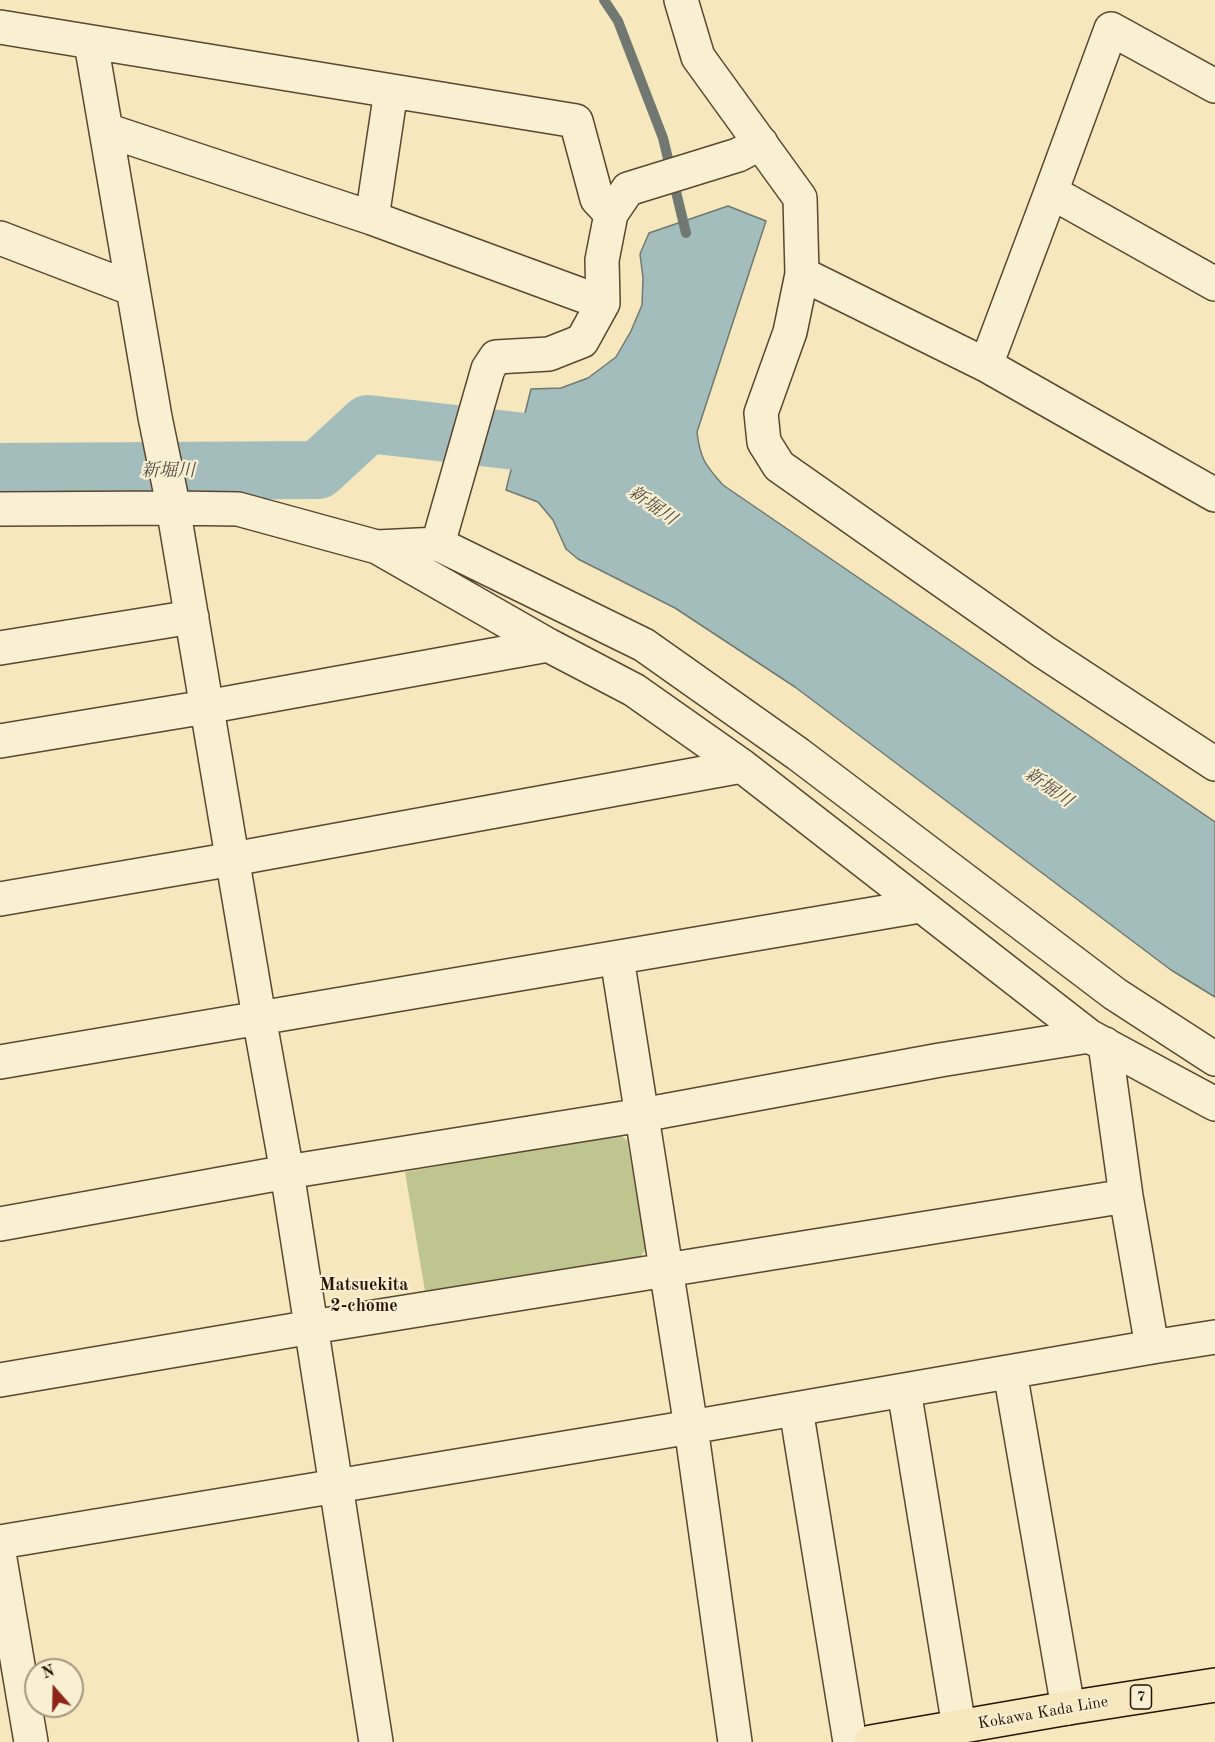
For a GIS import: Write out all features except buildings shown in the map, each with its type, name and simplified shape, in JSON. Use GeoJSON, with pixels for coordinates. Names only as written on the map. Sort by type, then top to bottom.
{"type":"FeatureCollection","features":[{"type":"Feature","properties":{"kind":"main road","name":"Kokawa Kada Line"},"geometry":{"type":"LineString","coordinates":[[872,1742],[1215,1685]]}},
{"type":"Feature","properties":{"kind":"street"},"geometry":{"type":"LineString","coordinates":[[681,0],[698,57],[749,149],[800,198],[802,274],[790,332],[761,413],[764,442],[779,466],[1044,652],[1215,764]]}},
{"type":"Feature","properties":{"kind":"street"},"geometry":{"type":"LineString","coordinates":[[0,27],[576,121],[597,199],[619,202],[749,149]]}},
{"type":"Feature","properties":{"kind":"street"},"geometry":{"type":"LineString","coordinates":[[986,365],[1111,29],[1215,87]]}},
{"type":"Feature","properties":{"kind":"street"},"geometry":{"type":"LineString","coordinates":[[91,43],[287,1172],[376,1742]]}},
{"type":"Feature","properties":{"kind":"street"},"geometry":{"type":"LineString","coordinates":[[372,218],[391,91]]}},
{"type":"Feature","properties":{"kind":"street"},"geometry":{"type":"LineString","coordinates":[[106,130],[372,218],[603,303]]}},
{"type":"Feature","properties":{"kind":"street"},"geometry":{"type":"LineString","coordinates":[[1051,192],[1215,284]]}},
{"type":"Feature","properties":{"kind":"street"},"geometry":{"type":"LineString","coordinates":[[441,534],[489,369],[496,357],[549,354],[582,341],[603,303],[602,260],[619,202]]}},
{"type":"Feature","properties":{"kind":"street"},"geometry":{"type":"LineString","coordinates":[[0,238],[134,289]]}},
{"type":"Feature","properties":{"kind":"street"},"geometry":{"type":"LineString","coordinates":[[802,274],[986,365],[1215,495]]}},
{"type":"Feature","properties":{"kind":"street"},"geometry":{"type":"LineString","coordinates":[[0,509],[172,501],[238,509],[377,547],[548,645],[634,690],[742,766],[920,906],[1097,1040],[1215,1104]]}},
{"type":"Feature","properties":{"kind":"street"},"geometry":{"type":"LineString","coordinates":[[377,547],[441,534],[644,645],[798,754],[1115,994],[1215,1059]]}},
{"type":"Feature","properties":{"kind":"street"},"geometry":{"type":"LineString","coordinates":[[0,648],[192,617]]}},
{"type":"Feature","properties":{"kind":"street"},"geometry":{"type":"LineString","coordinates":[[0,741],[206,707],[548,645]]}},
{"type":"Feature","properties":{"kind":"street"},"geometry":{"type":"LineString","coordinates":[[0,899],[742,766]]}},
{"type":"Feature","properties":{"kind":"street"},"geometry":{"type":"LineString","coordinates":[[0,1062],[920,906]]}},
{"type":"Feature","properties":{"kind":"street"},"geometry":{"type":"LineString","coordinates":[[617,958],[690,1427],[735,1742]]}},
{"type":"Feature","properties":{"kind":"street"},"geometry":{"type":"LineString","coordinates":[[0,1224],[287,1172],[642,1115],[940,1060],[1097,1040]]}},
{"type":"Feature","properties":{"kind":"street"},"geometry":{"type":"LineString","coordinates":[[1097,1040],[1152,1347]]}},
{"type":"Feature","properties":{"kind":"street"},"geometry":{"type":"LineString","coordinates":[[0,1380],[312,1327],[1126,1197]]}},
{"type":"Feature","properties":{"kind":"street"},"geometry":{"type":"LineString","coordinates":[[0,1542],[690,1427],[1215,1336]]}},
{"type":"Feature","properties":{"kind":"street"},"geometry":{"type":"LineString","coordinates":[[1010,1372],[1068,1708]]}},
{"type":"Feature","properties":{"kind":"street"},"geometry":{"type":"LineString","coordinates":[[903,1390],[959,1727]]}},
{"type":"Feature","properties":{"kind":"street"},"geometry":{"type":"LineString","coordinates":[[796,1408],[850,1742]]}},
{"type":"Feature","properties":{"kind":"street"},"geometry":{"type":"LineString","coordinates":[[0,1559],[31,1742]]}},
{"type":"Feature","properties":{"kind":"green space"},"geometry":{"type":"Polygon","coordinates":[[[618,1134],[627,1140],[646,1249],[639,1259],[425,1291],[405,1172],[618,1134]]]}},
{"type":"Feature","properties":{"kind":"water"},"geometry":{"type":"Polygon","coordinates":[[[728,206],[766,221],[697,432],[702,455],[708,466],[723,485],[1215,822],[1215,997],[1171,970],[795,687],[675,608],[578,559],[566,549],[553,520],[538,502],[506,490],[531,389],[561,388],[588,378],[616,357],[631,331],[642,305],[643,278],[640,254],[649,233],[728,206]]]}},
{"type":"Feature","properties":{"kind":"waterway"},"geometry":{"type":"LineString","coordinates":[[604,0],[618,21],[663,138],[686,233]]}},
{"type":"Feature","properties":{"kind":"waterway","name":"新堀川"},"geometry":{"type":"LineString","coordinates":[[0,472],[318,470],[368,424],[568,447],[591,465]]}},
{"type":"Feature","properties":{"kind":"district","name":"Matsuekita 2-chome"},"geometry":{"type":"Point","coordinates":[364,1295]}}]}
